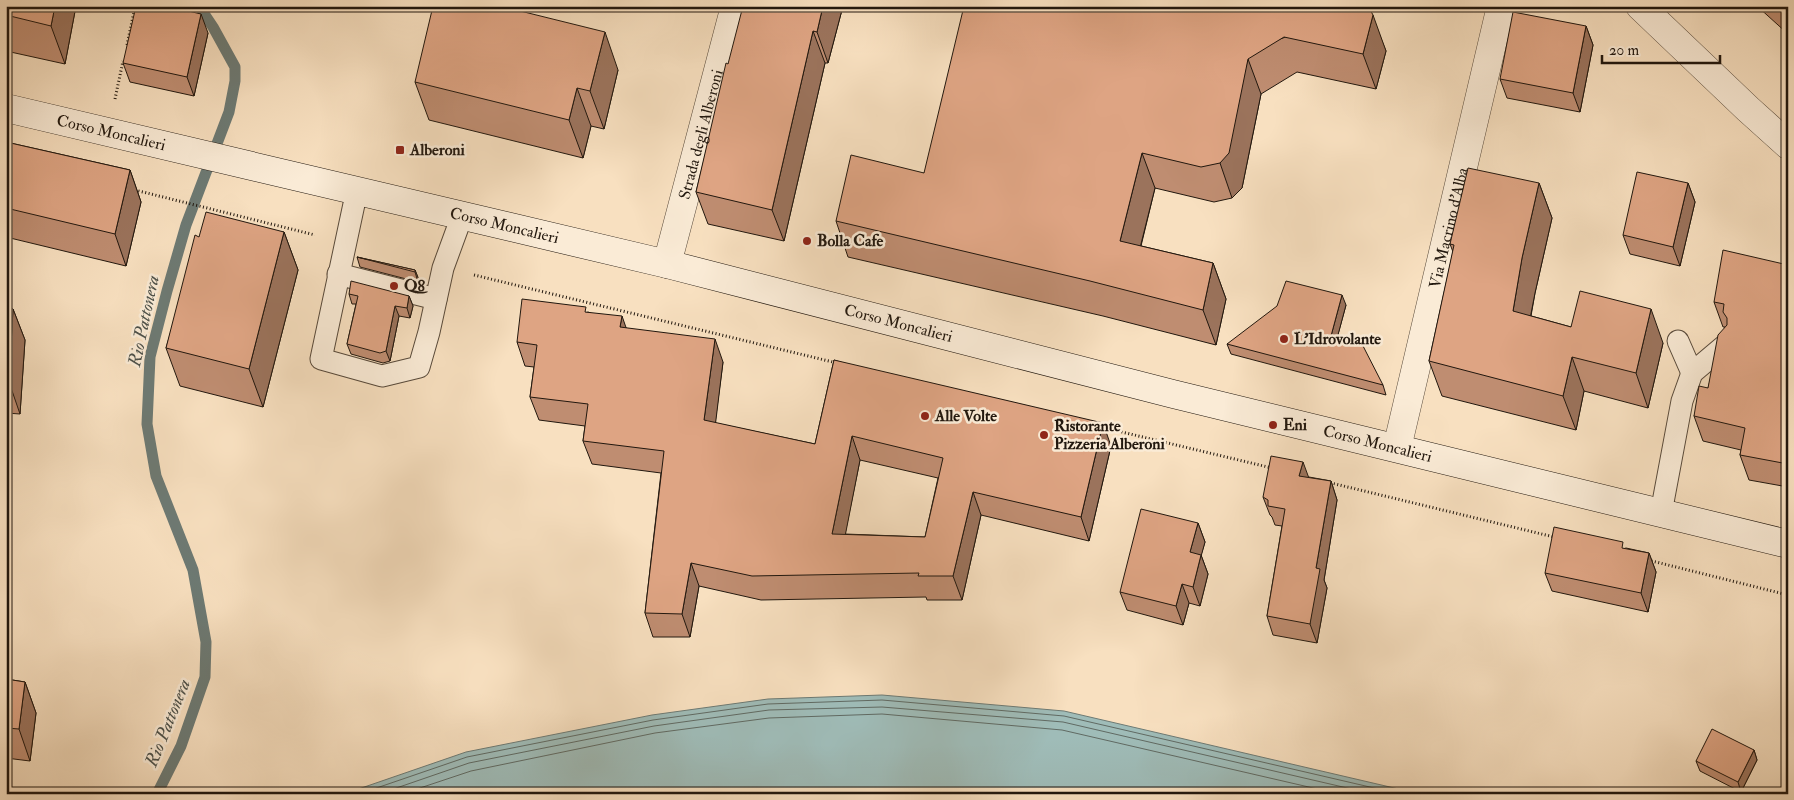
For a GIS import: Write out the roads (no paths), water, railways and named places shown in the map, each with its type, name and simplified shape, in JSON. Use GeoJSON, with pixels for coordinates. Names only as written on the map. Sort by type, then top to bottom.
{"type":"FeatureCollection","features":[{"type":"Feature","properties":{"kind":"main road","name":"Strada degli Alberoni"},"geometry":{"type":"LineString","coordinates":[[667,264],[735,6]]}},
{"type":"Feature","properties":{"kind":"main road","name":"Via Macrino d'Alba"},"geometry":{"type":"LineString","coordinates":[[1397,448],[1501,6]]}},
{"type":"Feature","properties":{"kind":"main road"},"geometry":{"type":"LineString","coordinates":[[1640,6],[1788,145]]}},
{"type":"Feature","properties":{"kind":"main road","name":"Corso Moncalieri"},"geometry":{"type":"LineString","coordinates":[[6,108],[667,264],[1173,394],[1788,544]]}},
{"type":"Feature","properties":{"kind":"lane"},"geometry":{"type":"LineString","coordinates":[[357,190],[321,359],[382,376],[419,367],[443,268],[462,216]]}},
{"type":"Feature","properties":{"kind":"lane"},"geometry":{"type":"LineString","coordinates":[[338,274],[436,299]]}},
{"type":"Feature","properties":{"kind":"lane"},"geometry":{"type":"LineString","coordinates":[[1678,341],[1692,374]]}},
{"type":"Feature","properties":{"kind":"lane"},"geometry":{"type":"LineString","coordinates":[[1661,513],[1682,401],[1692,374],[1724,346]]}},
{"type":"Feature","properties":{"kind":"water"},"geometry":{"type":"Polygon","coordinates":[[[882,695],[1064,711],[1420,794],[344,794],[466,752],[652,715],[768,699],[882,695]]]}},
{"type":"Feature","properties":{"kind":"waterway","name":"Rio Pattonera"},"geometry":{"type":"LineString","coordinates":[[157,794],[181,746],[205,677],[206,642],[193,570],[156,476],[147,424],[150,357],[186,225],[229,112],[235,81],[235,67],[199,6]]}},
{"type":"Feature","properties":{"kind":"place","name":"Alberoni"},"geometry":{"type":"Point","coordinates":[400,150]}},
{"type":"Feature","properties":{"kind":"place","name":"Bolla Cafe"},"geometry":{"type":"Point","coordinates":[807,241]}},
{"type":"Feature","properties":{"kind":"place","name":"Q8"},"geometry":{"type":"Point","coordinates":[394,286]}},
{"type":"Feature","properties":{"kind":"place","name":"L'Idrovolante"},"geometry":{"type":"Point","coordinates":[1284,339]}},
{"type":"Feature","properties":{"kind":"place","name":"Alle Volte"},"geometry":{"type":"Point","coordinates":[925,416]}},
{"type":"Feature","properties":{"kind":"place","name":"Eni"},"geometry":{"type":"Point","coordinates":[1273,425]}},
{"type":"Feature","properties":{"kind":"place","name":"Ristorante Pizzeria Alberoni"},"geometry":{"type":"Point","coordinates":[1044,435]}}]}
